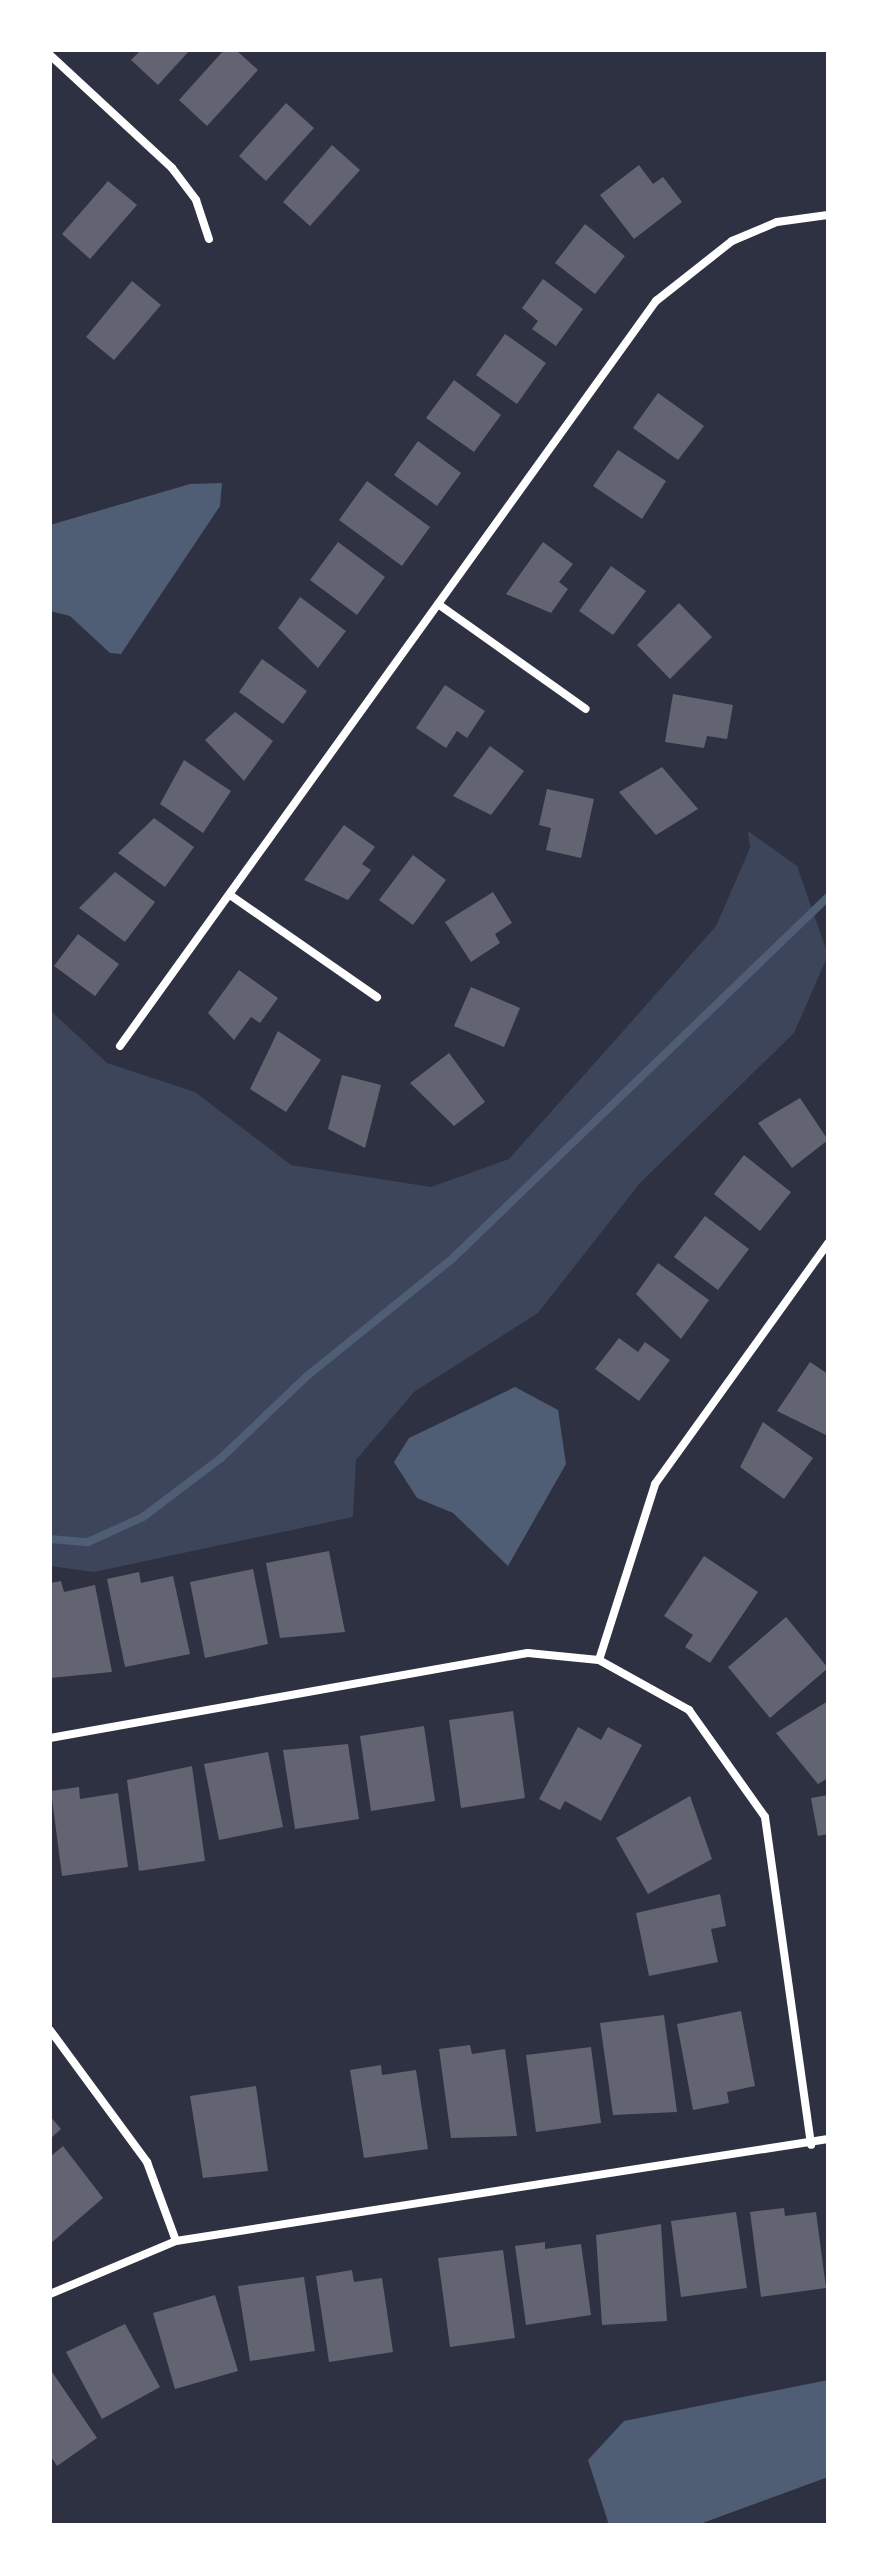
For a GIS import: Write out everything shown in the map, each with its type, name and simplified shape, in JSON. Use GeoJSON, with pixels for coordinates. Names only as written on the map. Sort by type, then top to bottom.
{"type":"FeatureCollection","features":[{"type":"Feature","properties":{"kind":"street"},"geometry":{"type":"LineString","coordinates":[[50,55],[179,176],[209,239]]}},
{"type":"Feature","properties":{"kind":"street"},"geometry":{"type":"LineString","coordinates":[[120,1046],[656,301],[732,241],[777,222],[828,215]]}},
{"type":"Feature","properties":{"kind":"street"},"geometry":{"type":"LineString","coordinates":[[438,604],[586,709]]}},
{"type":"Feature","properties":{"kind":"street"},"geometry":{"type":"LineString","coordinates":[[230,895],[377,997]]}},
{"type":"Feature","properties":{"kind":"street"},"geometry":{"type":"LineString","coordinates":[[599,1660],[655,1484],[828,1243]]}},
{"type":"Feature","properties":{"kind":"street"},"geometry":{"type":"LineString","coordinates":[[50,1738],[528,1653],[599,1660],[689,1710],[765,1817],[811,2145]]}},
{"type":"Feature","properties":{"kind":"street"},"geometry":{"type":"LineString","coordinates":[[50,2030],[147,2162],[176,2241]]}},
{"type":"Feature","properties":{"kind":"street"},"geometry":{"type":"LineString","coordinates":[[50,2294],[176,2241],[811,2145],[828,2139]]}},
{"type":"Feature","properties":{"kind":"shaded area"},"geometry":{"type":"Polygon","coordinates":[[[222,483],[220,506],[121,654],[110,653],[70,616],[50,611],[50,525],[190,484],[222,483]]]}},
{"type":"Feature","properties":{"kind":"shaded area"},"geometry":{"type":"Polygon","coordinates":[[[748,831],[797,866],[828,955],[794,1033],[640,1183],[538,1313],[414,1392],[356,1460],[353,1517],[94,1572],[50,1566],[50,1010],[107,1063],[195,1092],[291,1165],[431,1187],[509,1159],[617,1038],[716,926],[750,848],[748,831]]]}},
{"type":"Feature","properties":{"kind":"shaded area"},"geometry":{"type":"Polygon","coordinates":[[[515,1387],[558,1410],[566,1464],[508,1566],[453,1513],[417,1498],[394,1462],[409,1438],[515,1387]]]}},
{"type":"Feature","properties":{"kind":"shaded area"},"geometry":{"type":"Polygon","coordinates":[[[828,2380],[828,2477],[697,2525],[609,2525],[588,2460],[624,2421],[828,2380]]]}},
{"type":"Feature","properties":{"kind":"building"},"geometry":{"type":"Polygon","coordinates":[[[141,50],[190,50],[158,85],[131,60],[141,50]]]}},
{"type":"Feature","properties":{"kind":"building"},"geometry":{"type":"Polygon","coordinates":[[[224,50],[236,50],[258,70],[207,126],[179,100],[224,50]]]}},
{"type":"Feature","properties":{"kind":"building"},"geometry":{"type":"Polygon","coordinates":[[[286,103],[314,128],[266,181],[239,156],[286,103]]]}},
{"type":"Feature","properties":{"kind":"building"},"geometry":{"type":"Polygon","coordinates":[[[332,145],[360,170],[310,226],[283,202],[332,145]]]}},
{"type":"Feature","properties":{"kind":"building"},"geometry":{"type":"Polygon","coordinates":[[[639,165],[653,184],[663,177],[682,202],[634,239],[600,195],[639,165]]]}},
{"type":"Feature","properties":{"kind":"building"},"geometry":{"type":"Polygon","coordinates":[[[108,181],[137,205],[90,259],[62,234],[108,181]]]}},
{"type":"Feature","properties":{"kind":"building"},"geometry":{"type":"Polygon","coordinates":[[[585,224],[625,256],[595,294],[555,263],[585,224]]]}},
{"type":"Feature","properties":{"kind":"building"},"geometry":{"type":"Polygon","coordinates":[[[543,279],[583,309],[556,346],[532,329],[538,321],[522,308],[543,279]]]}},
{"type":"Feature","properties":{"kind":"building"},"geometry":{"type":"Polygon","coordinates":[[[132,281],[161,305],[114,360],[86,337],[132,281]]]}},
{"type":"Feature","properties":{"kind":"building"},"geometry":{"type":"Polygon","coordinates":[[[505,334],[546,363],[517,404],[476,375],[505,334]]]}},
{"type":"Feature","properties":{"kind":"building"},"geometry":{"type":"Polygon","coordinates":[[[454,380],[501,415],[474,452],[426,418],[454,380]]]}},
{"type":"Feature","properties":{"kind":"building"},"geometry":{"type":"Polygon","coordinates":[[[658,393],[704,426],[678,460],[633,428],[658,393]]]}},
{"type":"Feature","properties":{"kind":"building"},"geometry":{"type":"Polygon","coordinates":[[[418,441],[461,473],[437,506],[394,475],[418,441]]]}},
{"type":"Feature","properties":{"kind":"building"},"geometry":{"type":"Polygon","coordinates":[[[618,450],[666,481],[642,519],[593,486],[618,450]]]}},
{"type":"Feature","properties":{"kind":"building"},"geometry":{"type":"Polygon","coordinates":[[[367,481],[430,527],[402,566],[339,520],[367,481]]]}},
{"type":"Feature","properties":{"kind":"building"},"geometry":{"type":"Polygon","coordinates":[[[338,542],[385,577],[357,615],[310,580],[338,542]]]}},
{"type":"Feature","properties":{"kind":"building"},"geometry":{"type":"Polygon","coordinates":[[[543,542],[573,564],[559,582],[568,589],[551,613],[506,594],[543,542]]]}},
{"type":"Feature","properties":{"kind":"building"},"geometry":{"type":"Polygon","coordinates":[[[611,566],[646,591],[613,635],[579,611],[611,566]]]}},
{"type":"Feature","properties":{"kind":"building"},"geometry":{"type":"Polygon","coordinates":[[[300,597],[346,631],[318,668],[278,628],[300,597]]]}},
{"type":"Feature","properties":{"kind":"building"},"geometry":{"type":"Polygon","coordinates":[[[679,603],[712,637],[670,679],[637,645],[679,603]]]}},
{"type":"Feature","properties":{"kind":"building"},"geometry":{"type":"Polygon","coordinates":[[[262,659],[307,691],[283,724],[239,692],[262,659]]]}},
{"type":"Feature","properties":{"kind":"building"},"geometry":{"type":"Polygon","coordinates":[[[445,685],[485,711],[467,738],[457,731],[446,748],[416,728],[445,685]]]}},
{"type":"Feature","properties":{"kind":"building"},"geometry":{"type":"Polygon","coordinates":[[[673,694],[733,705],[727,739],[707,736],[704,748],[665,742],[673,694]]]}},
{"type":"Feature","properties":{"kind":"building"},"geometry":{"type":"Polygon","coordinates":[[[235,712],[273,741],[244,781],[205,740],[235,712]]]}},
{"type":"Feature","properties":{"kind":"building"},"geometry":{"type":"Polygon","coordinates":[[[490,746],[524,771],[491,815],[453,796],[490,746]]]}},
{"type":"Feature","properties":{"kind":"building"},"geometry":{"type":"Polygon","coordinates":[[[184,760],[231,791],[203,833],[160,804],[184,760]]]}},
{"type":"Feature","properties":{"kind":"building"},"geometry":{"type":"Polygon","coordinates":[[[662,767],[698,809],[656,835],[619,792],[662,767]]]}},
{"type":"Feature","properties":{"kind":"building"},"geometry":{"type":"Polygon","coordinates":[[[547,789],[594,799],[581,858],[546,850],[551,828],[539,825],[547,789]]]}},
{"type":"Feature","properties":{"kind":"building"},"geometry":{"type":"Polygon","coordinates":[[[154,818],[194,847],[165,887],[118,853],[154,818]]]}},
{"type":"Feature","properties":{"kind":"building"},"geometry":{"type":"Polygon","coordinates":[[[344,825],[375,847],[362,864],[371,870],[348,900],[304,880],[344,825]]]}},
{"type":"Feature","properties":{"kind":"building"},"geometry":{"type":"Polygon","coordinates":[[[413,855],[446,880],[413,925],[379,900],[413,855]]]}},
{"type":"Feature","properties":{"kind":"building"},"geometry":{"type":"Polygon","coordinates":[[[115,872],[155,902],[125,942],[79,908],[115,872]]]}},
{"type":"Feature","properties":{"kind":"building"},"geometry":{"type":"Polygon","coordinates":[[[493,892],[512,923],[495,934],[500,943],[471,962],[445,922],[493,892]]]}},
{"type":"Feature","properties":{"kind":"building"},"geometry":{"type":"Polygon","coordinates":[[[78,934],[119,964],[95,996],[54,966],[78,934]]]}},
{"type":"Feature","properties":{"kind":"building"},"geometry":{"type":"Polygon","coordinates":[[[239,970],[278,998],[260,1023],[251,1017],[234,1040],[208,1013],[239,970]]]}},
{"type":"Feature","properties":{"kind":"building"},"geometry":{"type":"Polygon","coordinates":[[[471,987],[520,1008],[504,1047],[454,1026],[471,987]]]}},
{"type":"Feature","properties":{"kind":"building"},"geometry":{"type":"Polygon","coordinates":[[[278,1031],[321,1060],[286,1112],[250,1089],[278,1031]]]}},
{"type":"Feature","properties":{"kind":"building"},"geometry":{"type":"Polygon","coordinates":[[[449,1053],[485,1102],[454,1126],[410,1083],[449,1053]]]}},
{"type":"Feature","properties":{"kind":"building"},"geometry":{"type":"Polygon","coordinates":[[[342,1075],[381,1085],[365,1148],[328,1129],[342,1075]]]}},
{"type":"Feature","properties":{"kind":"building"},"geometry":{"type":"Polygon","coordinates":[[[800,1098],[828,1140],[792,1168],[758,1123],[800,1098]]]}},
{"type":"Feature","properties":{"kind":"building"},"geometry":{"type":"Polygon","coordinates":[[[744,1155],[791,1192],[760,1231],[714,1194],[744,1155]]]}},
{"type":"Feature","properties":{"kind":"building"},"geometry":{"type":"Polygon","coordinates":[[[705,1216],[749,1249],[718,1290],[674,1257],[705,1216]]]}},
{"type":"Feature","properties":{"kind":"building"},"geometry":{"type":"Polygon","coordinates":[[[658,1263],[709,1300],[681,1339],[636,1294],[658,1263]]]}},
{"type":"Feature","properties":{"kind":"building"},"geometry":{"type":"Polygon","coordinates":[[[619,1338],[638,1352],[645,1342],[670,1360],[639,1401],[595,1369],[619,1338]]]}},
{"type":"Feature","properties":{"kind":"building"},"geometry":{"type":"Polygon","coordinates":[[[810,1362],[828,1374],[828,1436],[777,1411],[810,1362]]]}},
{"type":"Feature","properties":{"kind":"building"},"geometry":{"type":"Polygon","coordinates":[[[763,1422],[813,1458],[784,1499],[740,1467],[763,1422]]]}},
{"type":"Feature","properties":{"kind":"building"},"geometry":{"type":"Polygon","coordinates":[[[329,1551],[345,1632],[280,1638],[266,1563],[329,1551]]]}},
{"type":"Feature","properties":{"kind":"building"},"geometry":{"type":"Polygon","coordinates":[[[704,1556],[758,1592],[710,1663],[685,1647],[693,1635],[664,1616],[704,1556]]]}},
{"type":"Feature","properties":{"kind":"building"},"geometry":{"type":"Polygon","coordinates":[[[253,1569],[268,1644],[205,1658],[190,1582],[253,1569]]]}},
{"type":"Feature","properties":{"kind":"building"},"geometry":{"type":"Polygon","coordinates":[[[139,1572],[141,1583],[173,1576],[190,1654],[125,1667],[107,1579],[139,1572]]]}},
{"type":"Feature","properties":{"kind":"building"},"geometry":{"type":"Polygon","coordinates":[[[61,1581],[64,1592],[95,1585],[112,1672],[50,1678],[50,1583],[61,1581]]]}},
{"type":"Feature","properties":{"kind":"building"},"geometry":{"type":"Polygon","coordinates":[[[786,1617],[828,1668],[770,1718],[728,1667],[786,1617]]]}},
{"type":"Feature","properties":{"kind":"building"},"geometry":{"type":"Polygon","coordinates":[[[828,1701],[828,1778],[818,1784],[776,1733],[828,1701]]]}},
{"type":"Feature","properties":{"kind":"building"},"geometry":{"type":"Polygon","coordinates":[[[513,1711],[525,1798],[461,1808],[449,1720],[513,1711]]]}},
{"type":"Feature","properties":{"kind":"building"},"geometry":{"type":"Polygon","coordinates":[[[424,1726],[435,1801],[371,1811],[360,1736],[424,1726]]]}},
{"type":"Feature","properties":{"kind":"building"},"geometry":{"type":"Polygon","coordinates":[[[578,1727],[601,1740],[608,1727],[642,1745],[601,1821],[565,1801],[560,1810],[539,1799],[578,1727]]]}},
{"type":"Feature","properties":{"kind":"building"},"geometry":{"type":"Polygon","coordinates":[[[348,1744],[359,1819],[295,1829],[283,1750],[348,1744]]]}},
{"type":"Feature","properties":{"kind":"building"},"geometry":{"type":"Polygon","coordinates":[[[268,1752],[283,1827],[219,1840],[204,1764],[268,1752]]]}},
{"type":"Feature","properties":{"kind":"building"},"geometry":{"type":"Polygon","coordinates":[[[192,1766],[205,1861],[139,1871],[127,1780],[192,1766]]]}},
{"type":"Feature","properties":{"kind":"building"},"geometry":{"type":"Polygon","coordinates":[[[79,1787],[80,1799],[118,1793],[128,1867],[62,1876],[51,1791],[79,1787]]]}},
{"type":"Feature","properties":{"kind":"building"},"geometry":{"type":"Polygon","coordinates":[[[828,1795],[828,1834],[818,1836],[811,1798],[828,1795]]]}},
{"type":"Feature","properties":{"kind":"building"},"geometry":{"type":"Polygon","coordinates":[[[690,1796],[712,1859],[648,1894],[616,1838],[690,1796]]]}},
{"type":"Feature","properties":{"kind":"building"},"geometry":{"type":"Polygon","coordinates":[[[720,1894],[726,1926],[711,1929],[718,1962],[649,1976],[636,1913],[720,1894]]]}},
{"type":"Feature","properties":{"kind":"building"},"geometry":{"type":"Polygon","coordinates":[[[741,2011],[755,2086],[727,2092],[729,2103],[693,2110],[677,2024],[741,2011]]]}},
{"type":"Feature","properties":{"kind":"building"},"geometry":{"type":"Polygon","coordinates":[[[664,2015],[677,2112],[613,2115],[600,2023],[664,2015]]]}},
{"type":"Feature","properties":{"kind":"building"},"geometry":{"type":"Polygon","coordinates":[[[470,2045],[472,2054],[505,2049],[517,2136],[451,2138],[439,2049],[470,2045]]]}},
{"type":"Feature","properties":{"kind":"building"},"geometry":{"type":"Polygon","coordinates":[[[591,2047],[601,2123],[536,2132],[526,2055],[591,2047]]]}},
{"type":"Feature","properties":{"kind":"building"},"geometry":{"type":"Polygon","coordinates":[[[381,2065],[382,2075],[416,2070],[428,2149],[364,2158],[350,2070],[381,2065]]]}},
{"type":"Feature","properties":{"kind":"building"},"geometry":{"type":"Polygon","coordinates":[[[256,2086],[268,2171],[203,2178],[190,2096],[256,2086]]]}},
{"type":"Feature","properties":{"kind":"building"},"geometry":{"type":"Polygon","coordinates":[[[50,2116],[61,2129],[50,2139],[50,2116]]]}},
{"type":"Feature","properties":{"kind":"building"},"geometry":{"type":"Polygon","coordinates":[[[63,2146],[103,2198],[50,2244],[50,2157],[63,2146]]]}},
{"type":"Feature","properties":{"kind":"building"},"geometry":{"type":"Polygon","coordinates":[[[784,2208],[785,2216],[816,2212],[826,2288],[761,2297],[750,2212],[784,2208]]]}},
{"type":"Feature","properties":{"kind":"building"},"geometry":{"type":"Polygon","coordinates":[[[736,2212],[747,2288],[681,2297],[671,2221],[736,2212]]]}},
{"type":"Feature","properties":{"kind":"building"},"geometry":{"type":"Polygon","coordinates":[[[661,2224],[667,2321],[602,2325],[596,2235],[661,2224]]]}},
{"type":"Feature","properties":{"kind":"building"},"geometry":{"type":"Polygon","coordinates":[[[545,2242],[545,2249],[581,2244],[591,2315],[526,2325],[515,2246],[545,2242]]]}},
{"type":"Feature","properties":{"kind":"building"},"geometry":{"type":"Polygon","coordinates":[[[503,2250],[515,2338],[450,2347],[438,2258],[503,2250]]]}},
{"type":"Feature","properties":{"kind":"building"},"geometry":{"type":"Polygon","coordinates":[[[352,2270],[354,2282],[382,2278],[393,2352],[329,2362],[316,2276],[352,2270]]]}},
{"type":"Feature","properties":{"kind":"building"},"geometry":{"type":"Polygon","coordinates":[[[304,2277],[315,2351],[250,2361],[238,2286],[304,2277]]]}},
{"type":"Feature","properties":{"kind":"building"},"geometry":{"type":"Polygon","coordinates":[[[215,2295],[238,2371],[175,2389],[153,2313],[215,2295]]]}},
{"type":"Feature","properties":{"kind":"building"},"geometry":{"type":"Polygon","coordinates":[[[125,2324],[160,2387],[102,2419],[66,2352],[125,2324]]]}},
{"type":"Feature","properties":{"kind":"building"},"geometry":{"type":"Polygon","coordinates":[[[50,2369],[97,2438],[57,2466],[50,2455],[50,2369]]]}},
{"type":"Feature","properties":{"kind":"waterway"},"geometry":{"type":"LineString","coordinates":[[50,1539],[88,1542],[143,1517],[221,1458],[307,1376],[453,1258],[828,897]]}}]}
